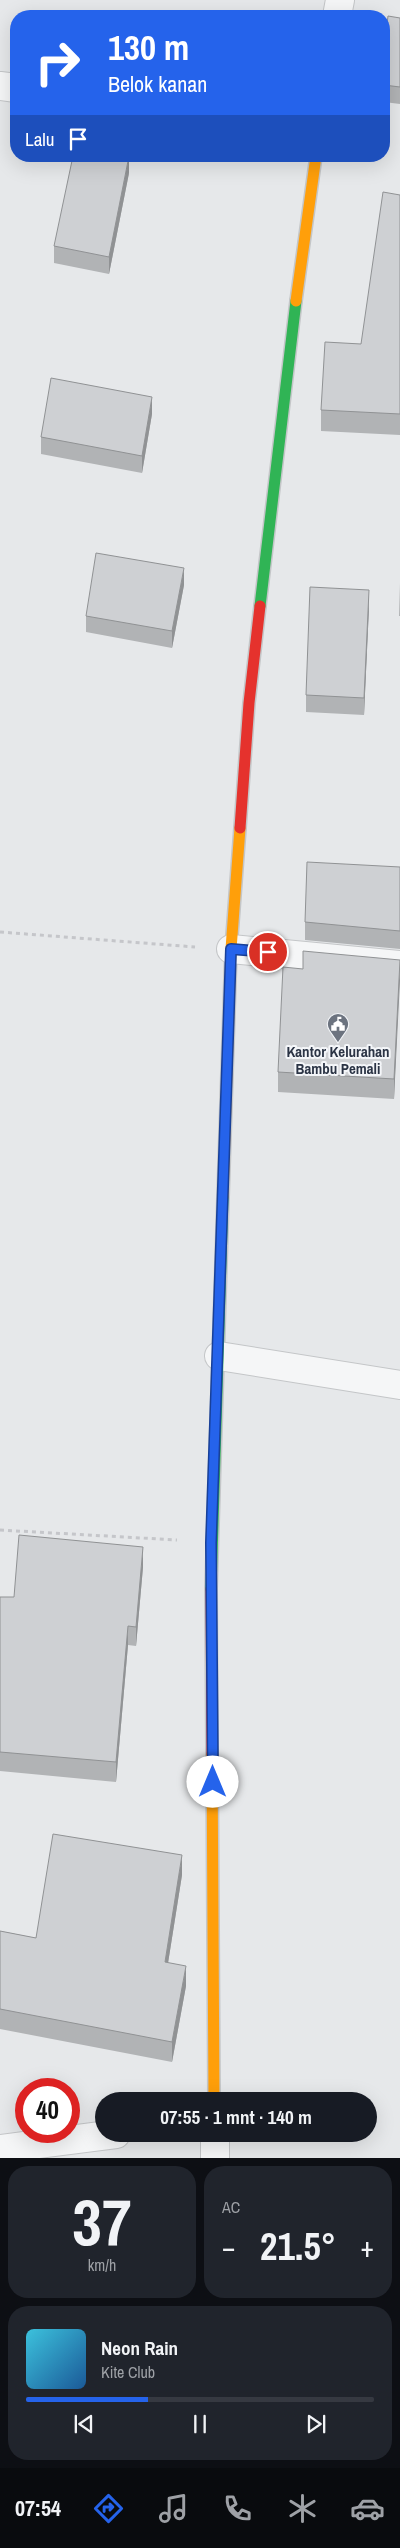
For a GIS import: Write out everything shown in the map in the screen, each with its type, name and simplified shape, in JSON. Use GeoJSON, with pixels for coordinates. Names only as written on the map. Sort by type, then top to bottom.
{"type":"FeatureCollection","features":[{"type":"Feature","properties":{"kind":"street"},"geometry":{"type":"LineString","coordinates":[[214,2092],[211,1543],[219,1356],[231,949],[250,694],[284,390],[315,162]]}},
{"type":"Feature","properties":{"kind":"street"},"geometry":{"type":"LineString","coordinates":[[231,949],[400,965]]}},
{"type":"Feature","properties":{"kind":"street"},"geometry":{"type":"LineString","coordinates":[[219,1356],[400,1385]]}},
{"type":"Feature","properties":{"kind":"street"},"geometry":{"type":"LineString","coordinates":[[0,2149],[95,2137]]}},
{"type":"Feature","properties":{"kind":"street"},"geometry":{"type":"LineString","coordinates":[[215,2142],[215,2158]]}},
{"type":"Feature","properties":{"kind":"path"},"geometry":{"type":"LineString","coordinates":[[0,932],[122,943],[231,949]]}},
{"type":"Feature","properties":{"kind":"path"},"geometry":{"type":"LineString","coordinates":[[0,1530],[211,1543]]}},
{"type":"Feature","properties":{"kind":"building"},"geometry":{"type":"Polygon","coordinates":[[[390,16],[400,18],[400,87],[390,86],[390,16]]]}},
{"type":"Feature","properties":{"kind":"building"},"geometry":{"type":"Polygon","coordinates":[[[72,162],[128,162],[109,257],[54,246],[72,162]]]}},
{"type":"Feature","properties":{"kind":"building"},"geometry":{"type":"Polygon","coordinates":[[[383,192],[400,195],[400,414],[321,410],[325,342],[361,344],[383,192]]]}},
{"type":"Feature","properties":{"kind":"building"},"geometry":{"type":"Polygon","coordinates":[[[51,378],[152,397],[142,456],[41,437],[51,378]]]}},
{"type":"Feature","properties":{"kind":"building"},"geometry":{"type":"Polygon","coordinates":[[[96,553],[184,568],[172,631],[86,616],[96,553]]]}},
{"type":"Feature","properties":{"kind":"building"},"geometry":{"type":"Polygon","coordinates":[[[310,587],[369,590],[364,698],[306,695],[310,587]]]}},
{"type":"Feature","properties":{"kind":"building"},"geometry":{"type":"Polygon","coordinates":[[[307,862],[400,867],[400,931],[305,922],[307,862]]]}},
{"type":"Feature","properties":{"kind":"building","name":"Kantor Kelurahan Bambu Pemali"},"geometry":{"type":"Polygon","coordinates":[[[303,951],[400,960],[394,1079],[278,1072],[283,967],[303,969],[303,951]]]}},
{"type":"Feature","properties":{"kind":"building"},"geometry":{"type":"Polygon","coordinates":[[[19,1535],[143,1547],[136,1627],[128,1626],[116,1762],[0,1752],[0,1597],[14,1597],[19,1535]]]}},
{"type":"Feature","properties":{"kind":"building"},"geometry":{"type":"Polygon","coordinates":[[[53,1834],[182,1855],[165,1962],[186,1966],[172,2042],[0,2009],[0,1931],[36,1938],[53,1834]]]}},
{"type":"Feature","properties":{"kind":"traffic: fast"},"geometry":{"type":"LineString","coordinates":[[260,606],[296,301]]}},
{"type":"Feature","properties":{"kind":"traffic: fast"},"geometry":{"type":"LineString","coordinates":[[211,1589],[223,1197]]}},
{"type":"Feature","properties":{"kind":"traffic: slow"},"geometry":{"type":"LineString","coordinates":[[296,301],[315,162]]}},
{"type":"Feature","properties":{"kind":"traffic: slow"},"geometry":{"type":"LineString","coordinates":[[223,1197],[231,949],[240,828]]}},
{"type":"Feature","properties":{"kind":"traffic: slow"},"geometry":{"type":"LineString","coordinates":[[212,1754],[214,2092]]}},
{"type":"Feature","properties":{"kind":"traffic: jam"},"geometry":{"type":"LineString","coordinates":[[240,828],[249,703],[260,606]]}},
{"type":"Feature","properties":{"kind":"traffic: jam"},"geometry":{"type":"LineString","coordinates":[[211,1589],[212,1754]]}},
{"type":"Feature","properties":{"kind":"place","name":"Kantor Kelurahan Bambu Pemali"},"geometry":{"type":"Point","coordinates":[338,1043]}},
{"type":"Feature","properties":{"kind":"route"},"geometry":{"type":"LineString","coordinates":[[213,1782],[211,1543],[219,1356],[231,949],[268,952]]}}]}
